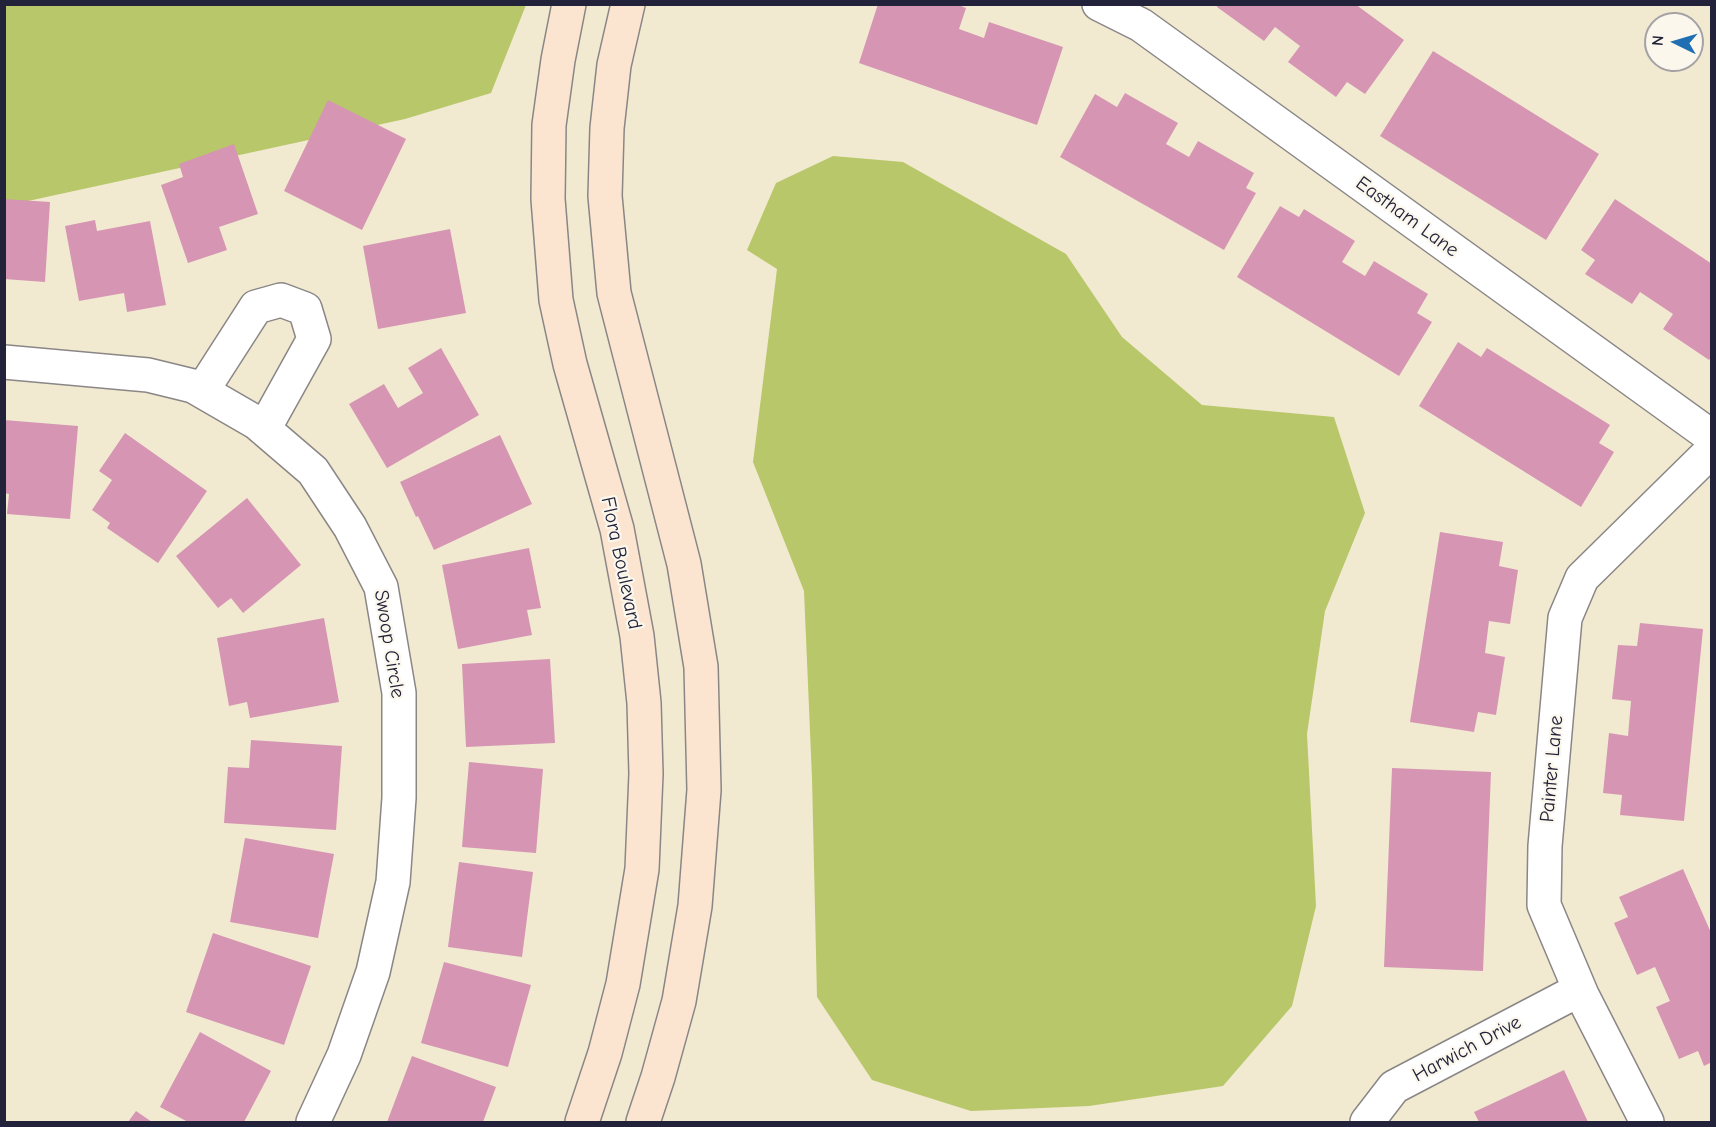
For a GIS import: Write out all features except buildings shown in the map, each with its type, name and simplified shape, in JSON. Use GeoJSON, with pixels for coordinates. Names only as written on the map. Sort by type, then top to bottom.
{"type":"FeatureCollection","features":[{"type":"Feature","properties":{"kind":"street","name":"Flora Boulevard"},"geometry":{"type":"LineString","coordinates":[[569,4],[549,125],[548,199],[555,300],[570,364],[618,529],[637,636],[644,703],[646,774],[642,869],[623,984],[605,1053],[582,1122]]}},
{"type":"Feature","properties":{"kind":"street"},"geometry":{"type":"LineString","coordinates":[[628,4],[614,65],[608,128],[605,196],[614,292],[684,564],[701,667],[704,790],[695,906],[679,1001],[643,1122]]}},
{"type":"Feature","properties":{"kind":"street","name":"Eastham Lane"},"geometry":{"type":"LineString","coordinates":[[1099,4],[1141,25],[1712,437]]}},
{"type":"Feature","properties":{"kind":"street"},"geometry":{"type":"LineString","coordinates":[[202,391],[256,308],[281,300],[305,309],[314,339],[264,429]]}},
{"type":"Feature","properties":{"kind":"street","name":"Swoop Circle"},"geometry":{"type":"LineString","coordinates":[[4,362],[148,375],[193,386],[257,423],[313,471],[350,527],[381,587],[399,693],[399,798],[393,882],[374,972],[344,1055],[313,1122]]}},
{"type":"Feature","properties":{"kind":"street","name":"Painter Lane"},"geometry":{"type":"LineString","coordinates":[[1647,1122],[1579,990],[1544,905],[1545,846],[1565,618],[1582,578],[1712,450]]}},
{"type":"Feature","properties":{"kind":"street","name":"Harwich Drive"},"geometry":{"type":"LineString","coordinates":[[1366,1122],[1394,1087],[1579,990]]}},
{"type":"Feature","properties":{"kind":"green space"},"geometry":{"type":"Polygon","coordinates":[[[4,5],[526,5],[491,93],[405,119],[5,206],[4,5]]]}},
{"type":"Feature","properties":{"kind":"green space"},"geometry":{"type":"Polygon","coordinates":[[[833,156],[903,162],[1066,254],[1122,337],[1202,405],[1334,417],[1365,513],[1325,611],[1307,734],[1316,906],[1292,1006],[1223,1086],[1089,1106],[971,1111],[872,1080],[817,997],[812,778],[804,591],[753,462],[777,269],[747,250],[776,183],[833,156]]]}}]}
